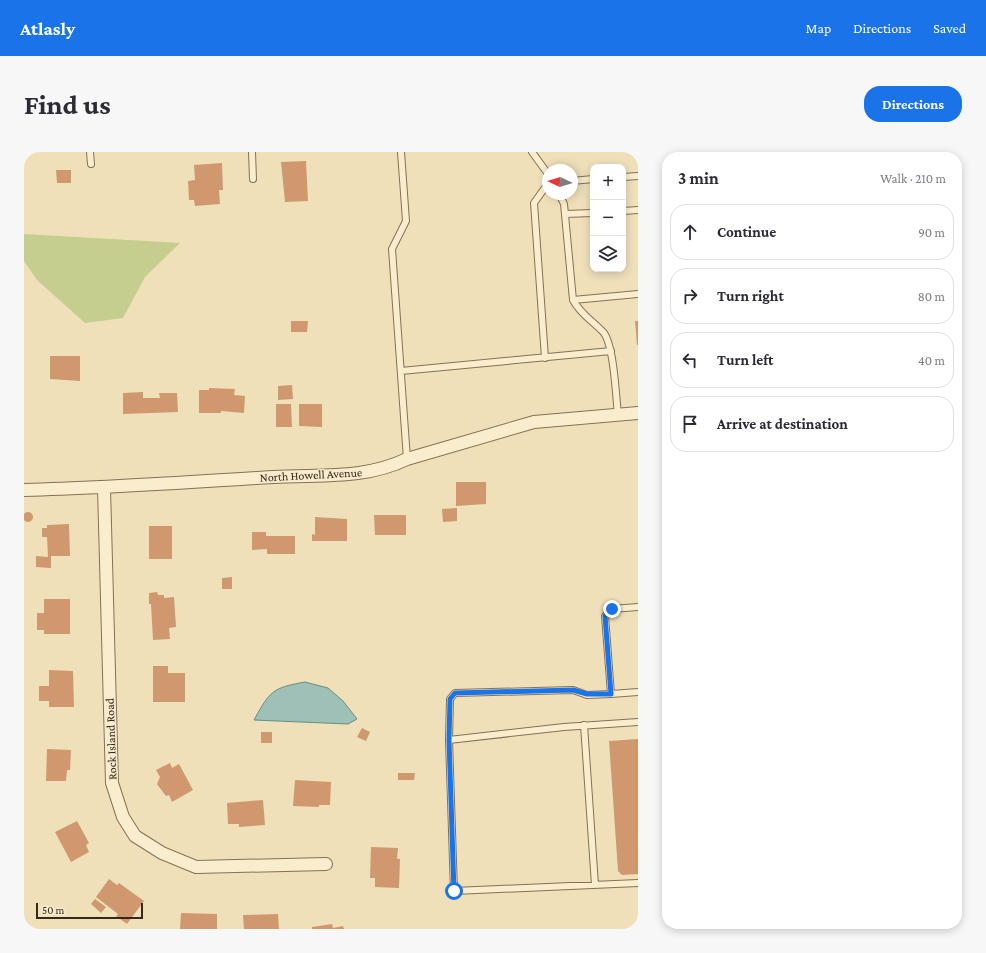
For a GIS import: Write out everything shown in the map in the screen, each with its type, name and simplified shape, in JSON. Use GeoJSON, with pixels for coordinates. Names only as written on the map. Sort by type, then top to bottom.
{"type":"FeatureCollection","features":[{"type":"Feature","properties":{"kind":"street","name":"North Howell Avenue"},"geometry":{"type":"LineString","coordinates":[[24,490],[104,488],[296,475],[360,474],[389,468],[407,459],[534,422],[638,413]]}},
{"type":"Feature","properties":{"kind":"street","name":"Rock Island Road"},"geometry":{"type":"LineString","coordinates":[[104,488],[112,783],[123,817],[135,836],[162,853],[196,867],[326,864]]}},
{"type":"Feature","properties":{"kind":"lane"},"geometry":{"type":"LineString","coordinates":[[90,152],[91,164]]}},
{"type":"Feature","properties":{"kind":"lane"},"geometry":{"type":"LineString","coordinates":[[252,152],[253,179]]}},
{"type":"Feature","properties":{"kind":"lane"},"geometry":{"type":"LineString","coordinates":[[401,152],[406,221],[392,249],[407,459]]}},
{"type":"Feature","properties":{"kind":"lane"},"geometry":{"type":"LineString","coordinates":[[532,152],[542,166]]}},
{"type":"Feature","properties":{"kind":"lane"},"geometry":{"type":"LineString","coordinates":[[626,177],[638,176]]}},
{"type":"Feature","properties":{"kind":"lane"},"geometry":{"type":"LineString","coordinates":[[578,181],[590,180]]}},
{"type":"Feature","properties":{"kind":"lane"},"geometry":{"type":"LineString","coordinates":[[542,192],[534,203],[545,358]]}},
{"type":"Feature","properties":{"kind":"lane"},"geometry":{"type":"LineString","coordinates":[[562,200],[564,204],[573,300],[579,311],[604,334],[611,351],[618,415]]}},
{"type":"Feature","properties":{"kind":"lane"},"geometry":{"type":"LineString","coordinates":[[626,211],[638,210]]}},
{"type":"Feature","properties":{"kind":"lane"},"geometry":{"type":"LineString","coordinates":[[564,214],[590,213]]}},
{"type":"Feature","properties":{"kind":"lane"},"geometry":{"type":"LineString","coordinates":[[573,300],[638,294]]}},
{"type":"Feature","properties":{"kind":"lane"},"geometry":{"type":"LineString","coordinates":[[401,371],[611,351]]}},
{"type":"Feature","properties":{"kind":"lane"},"geometry":{"type":"LineString","coordinates":[[611,694],[605,616],[612,609],[638,607]]}},
{"type":"Feature","properties":{"kind":"lane"},"geometry":{"type":"LineString","coordinates":[[638,692],[587,694],[573,690],[455,693],[450,699],[449,740],[454,891],[638,883]]}},
{"type":"Feature","properties":{"kind":"lane"},"geometry":{"type":"LineString","coordinates":[[449,740],[584,725],[638,722]]}},
{"type":"Feature","properties":{"kind":"lane"},"geometry":{"type":"LineString","coordinates":[[584,725],[595,885]]}},
{"type":"Feature","properties":{"kind":"green space"},"geometry":{"type":"Polygon","coordinates":[[[24,234],[180,243],[145,277],[123,318],[85,323],[37,280],[24,261],[24,234]]]}},
{"type":"Feature","properties":{"kind":"water"},"geometry":{"type":"Polygon","coordinates":[[[305,682],[328,688],[343,701],[357,719],[348,724],[254,720],[268,697],[273,692],[285,686],[305,682]]]}},
{"type":"Feature","properties":{"kind":"building"},"geometry":{"type":"Polygon","coordinates":[[[306,161],[308,201],[285,202],[281,162],[306,161]]]}},
{"type":"Feature","properties":{"kind":"building"},"geometry":{"type":"Polygon","coordinates":[[[222,163],[223,190],[219,190],[220,204],[195,206],[194,200],[189,200],[188,181],[195,180],[194,165],[222,163]]]}},
{"type":"Feature","properties":{"kind":"building"},"geometry":{"type":"Polygon","coordinates":[[[56,170],[71,170],[71,183],[57,183],[56,170]]]}},
{"type":"Feature","properties":{"kind":"building"},"geometry":{"type":"Polygon","coordinates":[[[291,321],[308,321],[307,332],[291,332],[291,321]]]}},
{"type":"Feature","properties":{"kind":"building"},"geometry":{"type":"Polygon","coordinates":[[[635,321],[638,321],[638,345],[637,345],[635,321]]]}},
{"type":"Feature","properties":{"kind":"building"},"geometry":{"type":"Polygon","coordinates":[[[50,356],[80,356],[80,381],[50,379],[50,356]]]}},
{"type":"Feature","properties":{"kind":"building"},"geometry":{"type":"Polygon","coordinates":[[[292,385],[293,399],[278,400],[278,386],[292,385]]]}},
{"type":"Feature","properties":{"kind":"building"},"geometry":{"type":"Polygon","coordinates":[[[209,388],[235,389],[234,395],[245,396],[244,413],[221,411],[221,413],[199,413],[199,390],[209,390],[209,388]]]}},
{"type":"Feature","properties":{"kind":"building"},"geometry":{"type":"Polygon","coordinates":[[[143,392],[143,398],[160,398],[159,393],[177,393],[178,412],[123,414],[123,393],[143,392]]]}},
{"type":"Feature","properties":{"kind":"building"},"geometry":{"type":"Polygon","coordinates":[[[276,404],[291,404],[292,427],[276,427],[276,404]]]}},
{"type":"Feature","properties":{"kind":"building"},"geometry":{"type":"Polygon","coordinates":[[[299,404],[322,404],[322,427],[299,426],[299,404]]]}},
{"type":"Feature","properties":{"kind":"building"},"geometry":{"type":"Polygon","coordinates":[[[456,482],[486,482],[486,504],[456,506],[456,482]]]}},
{"type":"Feature","properties":{"kind":"building"},"geometry":{"type":"Polygon","coordinates":[[[457,508],[457,521],[443,522],[442,509],[457,508]]]}},
{"type":"Feature","properties":{"kind":"building"},"geometry":{"type":"Polygon","coordinates":[[[28,512],[33,517],[28,522],[23,517],[28,512]]]}},
{"type":"Feature","properties":{"kind":"building"},"geometry":{"type":"Polygon","coordinates":[[[374,515],[406,515],[406,535],[375,535],[374,515]]]}},
{"type":"Feature","properties":{"kind":"building"},"geometry":{"type":"Polygon","coordinates":[[[315,517],[347,519],[347,541],[312,541],[312,534],[315,535],[315,517]]]}},
{"type":"Feature","properties":{"kind":"building"},"geometry":{"type":"Polygon","coordinates":[[[69,524],[70,556],[51,556],[51,568],[36,567],[36,556],[48,557],[47,537],[42,537],[42,528],[47,528],[47,525],[69,524]]]}},
{"type":"Feature","properties":{"kind":"building"},"geometry":{"type":"Polygon","coordinates":[[[149,526],[172,526],[172,559],[149,559],[149,526]]]}},
{"type":"Feature","properties":{"kind":"building"},"geometry":{"type":"Polygon","coordinates":[[[252,532],[266,532],[266,536],[295,536],[295,554],[267,554],[267,549],[252,550],[252,532]]]}},
{"type":"Feature","properties":{"kind":"building"},"geometry":{"type":"Polygon","coordinates":[[[232,577],[232,589],[222,589],[222,578],[232,577]]]}},
{"type":"Feature","properties":{"kind":"building"},"geometry":{"type":"Polygon","coordinates":[[[157,592],[158,595],[164,595],[164,598],[174,597],[176,627],[169,628],[170,639],[153,640],[149,593],[157,592]]]}},
{"type":"Feature","properties":{"kind":"building"},"geometry":{"type":"Polygon","coordinates":[[[44,599],[70,599],[70,634],[44,634],[44,630],[37,630],[37,613],[44,613],[44,599]]]}},
{"type":"Feature","properties":{"kind":"building"},"geometry":{"type":"Polygon","coordinates":[[[153,666],[168,666],[168,673],[185,673],[185,702],[153,702],[153,666]]]}},
{"type":"Feature","properties":{"kind":"building"},"geometry":{"type":"Polygon","coordinates":[[[49,670],[73,671],[74,707],[49,707],[49,701],[39,701],[39,686],[49,686],[49,670]]]}},
{"type":"Feature","properties":{"kind":"building"},"geometry":{"type":"Polygon","coordinates":[[[362,728],[370,732],[366,741],[357,737],[362,728]]]}},
{"type":"Feature","properties":{"kind":"building"},"geometry":{"type":"Polygon","coordinates":[[[261,732],[272,732],[272,743],[261,743],[261,732]]]}},
{"type":"Feature","properties":{"kind":"building"},"geometry":{"type":"Polygon","coordinates":[[[638,739],[638,874],[622,875],[618,871],[609,741],[638,739]]]}},
{"type":"Feature","properties":{"kind":"building"},"geometry":{"type":"Polygon","coordinates":[[[47,749],[71,750],[70,770],[67,770],[66,781],[46,781],[47,749]]]}},
{"type":"Feature","properties":{"kind":"building"},"geometry":{"type":"Polygon","coordinates":[[[170,763],[172,768],[179,764],[193,790],[172,802],[169,795],[166,796],[157,784],[160,777],[156,770],[170,763]]]}},
{"type":"Feature","properties":{"kind":"building"},"geometry":{"type":"Polygon","coordinates":[[[398,773],[415,773],[414,780],[398,780],[398,773]]]}},
{"type":"Feature","properties":{"kind":"building"},"geometry":{"type":"Polygon","coordinates":[[[295,780],[331,782],[330,805],[319,805],[319,807],[293,806],[295,780]]]}},
{"type":"Feature","properties":{"kind":"building"},"geometry":{"type":"Polygon","coordinates":[[[263,800],[265,825],[239,827],[239,824],[228,824],[227,803],[263,800]]]}},
{"type":"Feature","properties":{"kind":"building"},"geometry":{"type":"Polygon","coordinates":[[[77,821],[89,843],[86,845],[89,852],[71,862],[55,832],[77,821]]]}},
{"type":"Feature","properties":{"kind":"building"},"geometry":{"type":"Polygon","coordinates":[[[371,847],[398,848],[397,859],[400,859],[399,888],[375,887],[375,878],[370,878],[371,847]]]}},
{"type":"Feature","properties":{"kind":"building"},"geometry":{"type":"Polygon","coordinates":[[[109,879],[117,885],[119,883],[144,901],[127,924],[116,916],[118,914],[96,897],[109,879]]]}},
{"type":"Feature","properties":{"kind":"building"},"geometry":{"type":"Polygon","coordinates":[[[95,899],[106,907],[101,913],[91,904],[95,899]]]}},
{"type":"Feature","properties":{"kind":"building"},"geometry":{"type":"Polygon","coordinates":[[[181,913],[217,914],[217,929],[180,929],[181,913]]]}},
{"type":"Feature","properties":{"kind":"building"},"geometry":{"type":"Polygon","coordinates":[[[278,914],[279,929],[244,929],[243,915],[278,914]]]}},
{"type":"Feature","properties":{"kind":"building"},"geometry":{"type":"Polygon","coordinates":[[[332,924],[333,928],[343,926],[344,929],[312,929],[312,927],[332,924]]]}},
{"type":"Feature","properties":{"kind":"route"},"geometry":{"type":"LineString","coordinates":[[454,891],[449,740],[450,699],[455,693],[573,690],[587,694],[611,694],[605,616],[612,609]]}}]}
